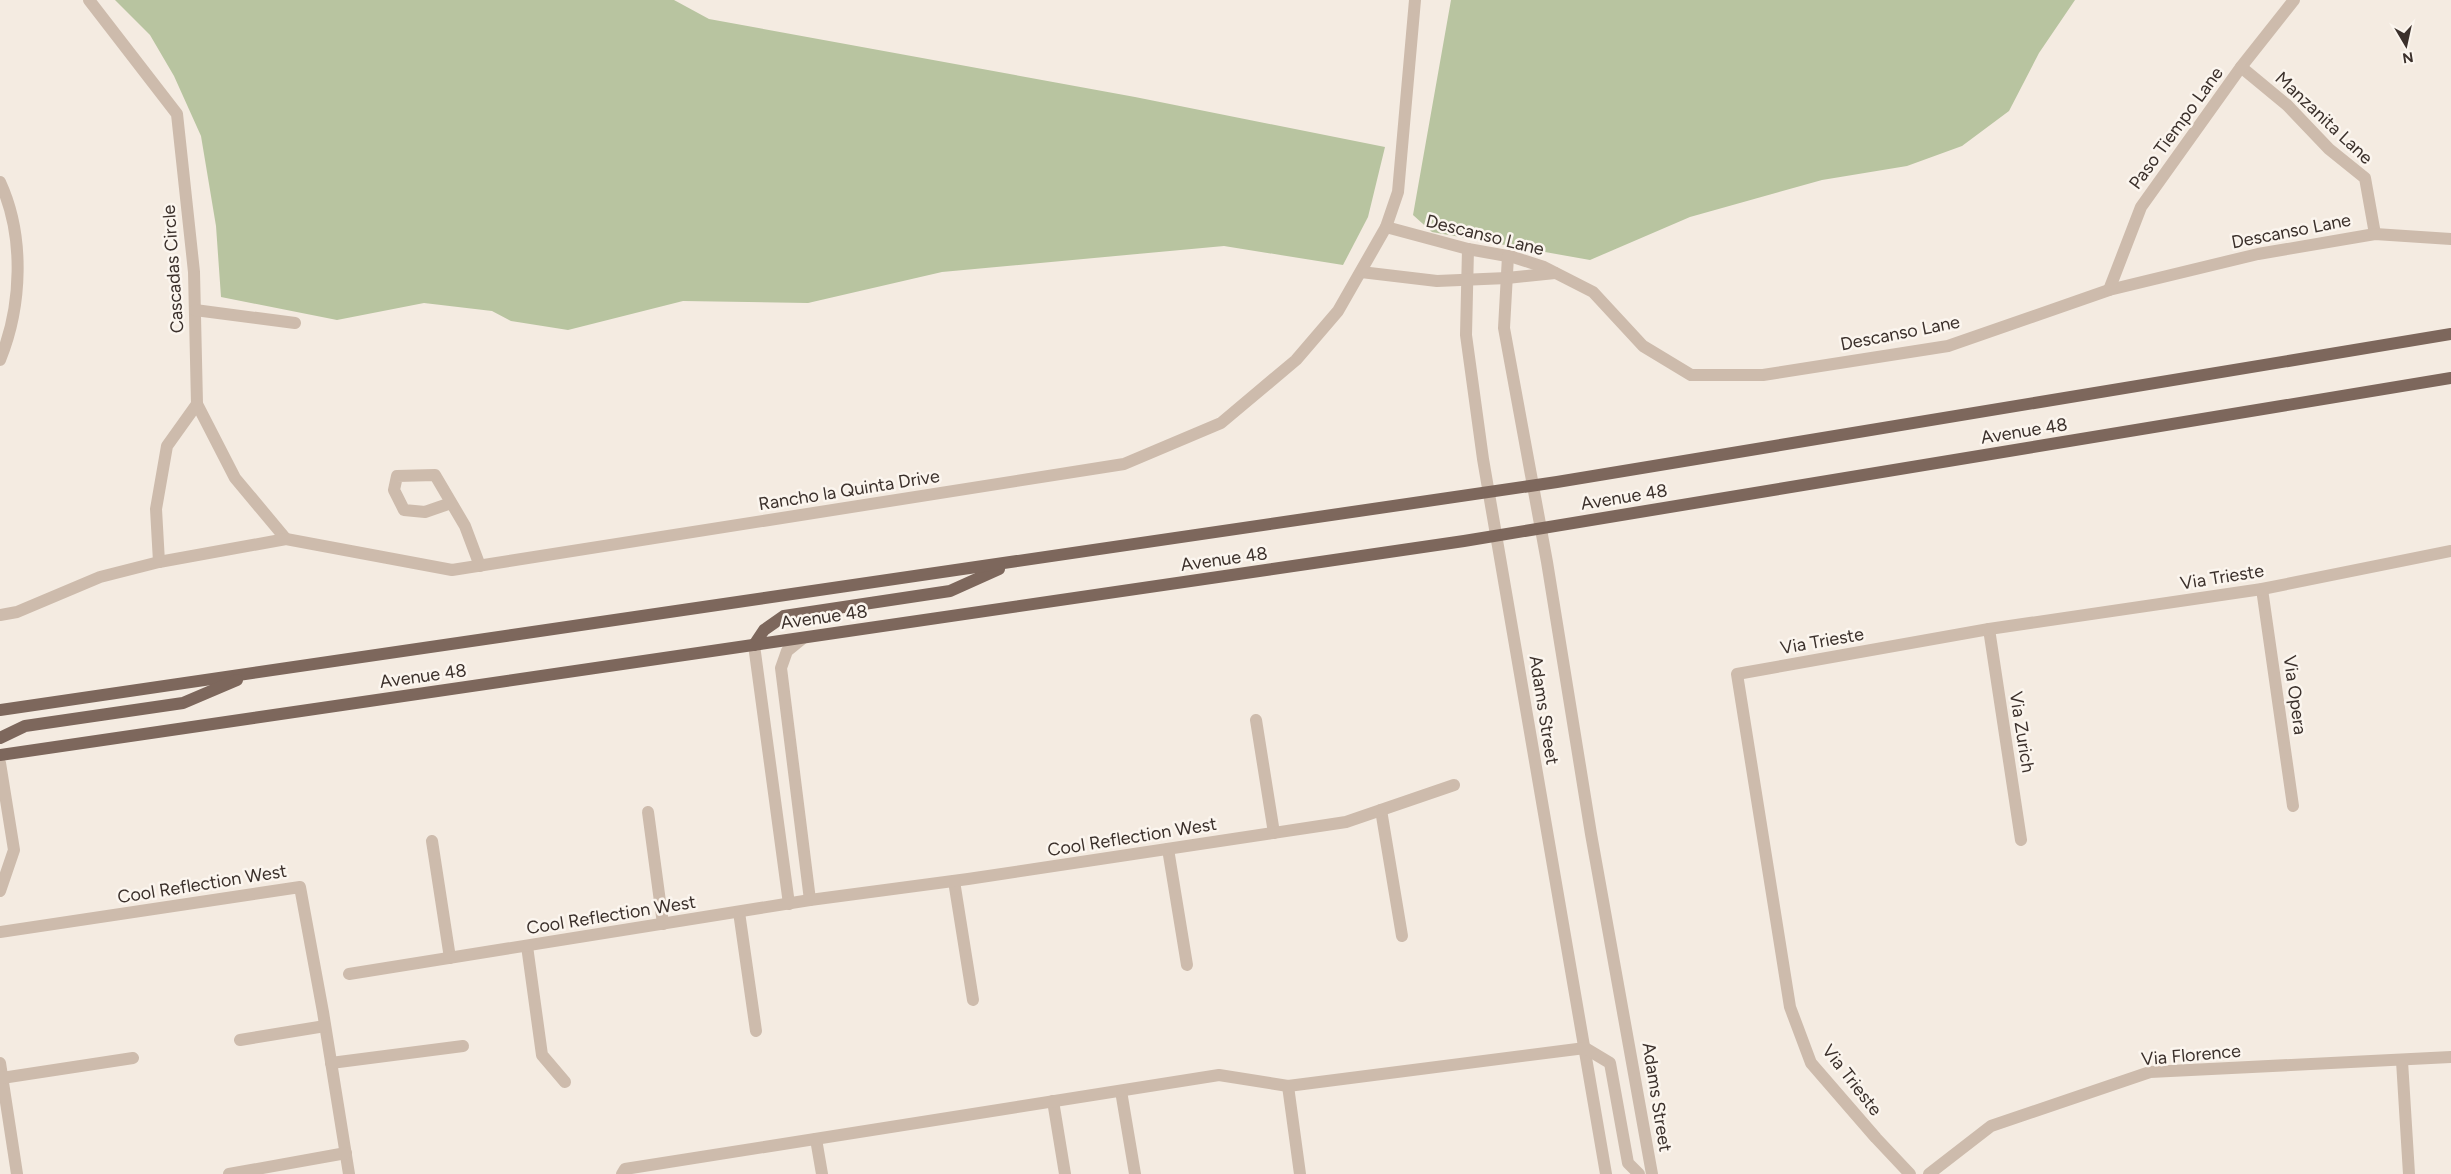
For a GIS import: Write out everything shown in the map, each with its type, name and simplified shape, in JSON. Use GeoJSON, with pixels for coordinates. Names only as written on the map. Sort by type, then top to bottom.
{"type":"FeatureCollection","features":[{"type":"Feature","properties":{"kind":"main road","name":"Avenue 48"},"geometry":{"type":"LineString","coordinates":[[0,710],[1533,486],[2451,334]]}},
{"type":"Feature","properties":{"kind":"main road","name":"Avenue 48"},"geometry":{"type":"LineString","coordinates":[[0,755],[1497,536],[2451,378]]}},
{"type":"Feature","properties":{"kind":"main road"},"geometry":{"type":"LineString","coordinates":[[754,645],[764,630],[784,616],[950,591],[1012,562]]}},
{"type":"Feature","properties":{"kind":"main road"},"geometry":{"type":"LineString","coordinates":[[0,738],[24,726],[183,703],[255,672]]}},
{"type":"Feature","properties":{"kind":"street","name":"Cascadas Circle"},"geometry":{"type":"LineString","coordinates":[[89,0],[177,114],[194,272],[197,404],[235,478],[286,539]]}},
{"type":"Feature","properties":{"kind":"street","name":"Rancho la Quinta Drive"},"geometry":{"type":"LineString","coordinates":[[0,615],[17,612],[100,577],[159,562],[286,539],[452,570],[1124,464],[1221,423],[1296,360],[1338,311],[1386,228],[1398,192],[1415,0]]}},
{"type":"Feature","properties":{"kind":"street","name":"Paso Tiempo Lane"},"geometry":{"type":"LineString","coordinates":[[2109,290],[2141,207],[2241,67],[2294,0]]}},
{"type":"Feature","properties":{"kind":"street","name":"Manzanita Lane"},"geometry":{"type":"LineString","coordinates":[[2241,67],[2287,105],[2329,149],[2364,178],[2375,234]]}},
{"type":"Feature","properties":{"kind":"street"},"geometry":{"type":"LineString","coordinates":[[0,182],[12,214],[17,269],[16,297],[11,324],[0,360]]}},
{"type":"Feature","properties":{"kind":"street","name":"Descanso Lane"},"geometry":{"type":"LineString","coordinates":[[1386,228],[1468,249],[1508,256],[1555,273],[1593,292],[1643,346],[1691,375],[1763,375],[1948,346],[2109,290],[2258,254],[2375,234],[2451,239]]}},
{"type":"Feature","properties":{"kind":"street","name":"Adams Street"},"geometry":{"type":"LineString","coordinates":[[1468,249],[1466,335],[1489,492],[1606,1174]]}},
{"type":"Feature","properties":{"kind":"street","name":"Adams Street"},"geometry":{"type":"LineString","coordinates":[[1508,256],[1504,328],[1541,529],[1591,834],[1631,1047],[1652,1174]]}},
{"type":"Feature","properties":{"kind":"street"},"geometry":{"type":"LineString","coordinates":[[1360,272],[1437,281],[1507,278],[1555,273]]}},
{"type":"Feature","properties":{"kind":"street"},"geometry":{"type":"LineString","coordinates":[[195,310],[295,323]]}},
{"type":"Feature","properties":{"kind":"street"},"geometry":{"type":"LineString","coordinates":[[159,562],[156,509],[167,446],[197,404]]}},
{"type":"Feature","properties":{"kind":"street"},"geometry":{"type":"LineString","coordinates":[[451,503],[465,526],[480,566]]}},
{"type":"Feature","properties":{"kind":"street","name":"Via Trieste"},"geometry":{"type":"LineString","coordinates":[[1910,1174],[1811,1063],[1790,1007],[1737,674],[1989,629],[2262,589],[2451,551]]}},
{"type":"Feature","properties":{"kind":"street","name":"Via Opera"},"geometry":{"type":"LineString","coordinates":[[2262,589],[2293,806]]}},
{"type":"Feature","properties":{"kind":"street","name":"Via Zurich"},"geometry":{"type":"LineString","coordinates":[[1989,629],[2020,840]]}},
{"type":"Feature","properties":{"kind":"street"},"geometry":{"type":"LineString","coordinates":[[803,638],[787,651],[781,668],[810,900]]}},
{"type":"Feature","properties":{"kind":"street"},"geometry":{"type":"LineString","coordinates":[[754,645],[789,904]]}},
{"type":"Feature","properties":{"kind":"street"},"geometry":{"type":"LineString","coordinates":[[1256,720],[1274,833]]}},
{"type":"Feature","properties":{"kind":"street"},"geometry":{"type":"LineString","coordinates":[[0,763],[14,850],[0,891]]}},
{"type":"Feature","properties":{"kind":"street","name":"Cool Reflection West"},"geometry":{"type":"LineString","coordinates":[[348,974],[810,900],[954,881],[1346,822],[1454,785]]}},
{"type":"Feature","properties":{"kind":"street"},"geometry":{"type":"LineString","coordinates":[[1382,810],[1402,936]]}},
{"type":"Feature","properties":{"kind":"street"},"geometry":{"type":"LineString","coordinates":[[648,812],[663,924]]}},
{"type":"Feature","properties":{"kind":"street"},"geometry":{"type":"LineString","coordinates":[[432,841],[450,958]]}},
{"type":"Feature","properties":{"kind":"street"},"geometry":{"type":"LineString","coordinates":[[1168,849],[1188,965]]}},
{"type":"Feature","properties":{"kind":"street"},"geometry":{"type":"LineString","coordinates":[[954,881],[973,1000]]}},
{"type":"Feature","properties":{"kind":"street","name":"Cool Reflection West"},"geometry":{"type":"LineString","coordinates":[[0,932],[300,887],[326,1026],[349,1174]]}},
{"type":"Feature","properties":{"kind":"street"},"geometry":{"type":"LineString","coordinates":[[739,912],[756,1031]]}},
{"type":"Feature","properties":{"kind":"street"},"geometry":{"type":"LineString","coordinates":[[527,946],[542,1055],[564,1082]]}},
{"type":"Feature","properties":{"kind":"street"},"geometry":{"type":"LineString","coordinates":[[240,1040],[326,1026]]}},
{"type":"Feature","properties":{"kind":"street"},"geometry":{"type":"LineString","coordinates":[[331,1063],[463,1046]]}},
{"type":"Feature","properties":{"kind":"street"},"geometry":{"type":"LineString","coordinates":[[622,1174],[625,1169],[1219,1075],[1288,1086],[1585,1048],[1610,1063],[1628,1163],[1639,1174]]}},
{"type":"Feature","properties":{"kind":"street","name":"Via Florence"},"geometry":{"type":"LineString","coordinates":[[1929,1174],[1990,1126],[2150,1072],[2402,1061],[2451,1057]]}},
{"type":"Feature","properties":{"kind":"street"},"geometry":{"type":"LineString","coordinates":[[2,1078],[133,1058]]}},
{"type":"Feature","properties":{"kind":"street"},"geometry":{"type":"LineString","coordinates":[[2402,1061],[2410,1174]]}},
{"type":"Feature","properties":{"kind":"street"},"geometry":{"type":"LineString","coordinates":[[0,1063],[16,1174]]}},
{"type":"Feature","properties":{"kind":"street"},"geometry":{"type":"LineString","coordinates":[[1288,1086],[1300,1174]]}},
{"type":"Feature","properties":{"kind":"street"},"geometry":{"type":"LineString","coordinates":[[1121,1091],[1135,1174]]}},
{"type":"Feature","properties":{"kind":"street"},"geometry":{"type":"LineString","coordinates":[[1053,1101],[1065,1174]]}},
{"type":"Feature","properties":{"kind":"street"},"geometry":{"type":"LineString","coordinates":[[816,1139],[822,1174]]}},
{"type":"Feature","properties":{"kind":"street"},"geometry":{"type":"LineString","coordinates":[[229,1174],[346,1153]]}},
{"type":"Feature","properties":{"kind":"green space"},"geometry":{"type":"Polygon","coordinates":[[[115,0],[674,0],[709,19],[1135,97],[1385,147],[1368,217],[1343,265],[1224,246],[942,272],[808,303],[683,301],[568,330],[511,321],[492,311],[424,303],[337,320],[221,297],[216,226],[201,136],[174,76],[150,35],[115,0]]]}},
{"type":"Feature","properties":{"kind":"green space"},"geometry":{"type":"Polygon","coordinates":[[[1451,0],[2075,0],[2039,53],[2009,111],[1962,146],[1907,166],[1822,180],[1690,217],[1590,260],[1432,232],[1413,215],[1451,0]]]}}]}
